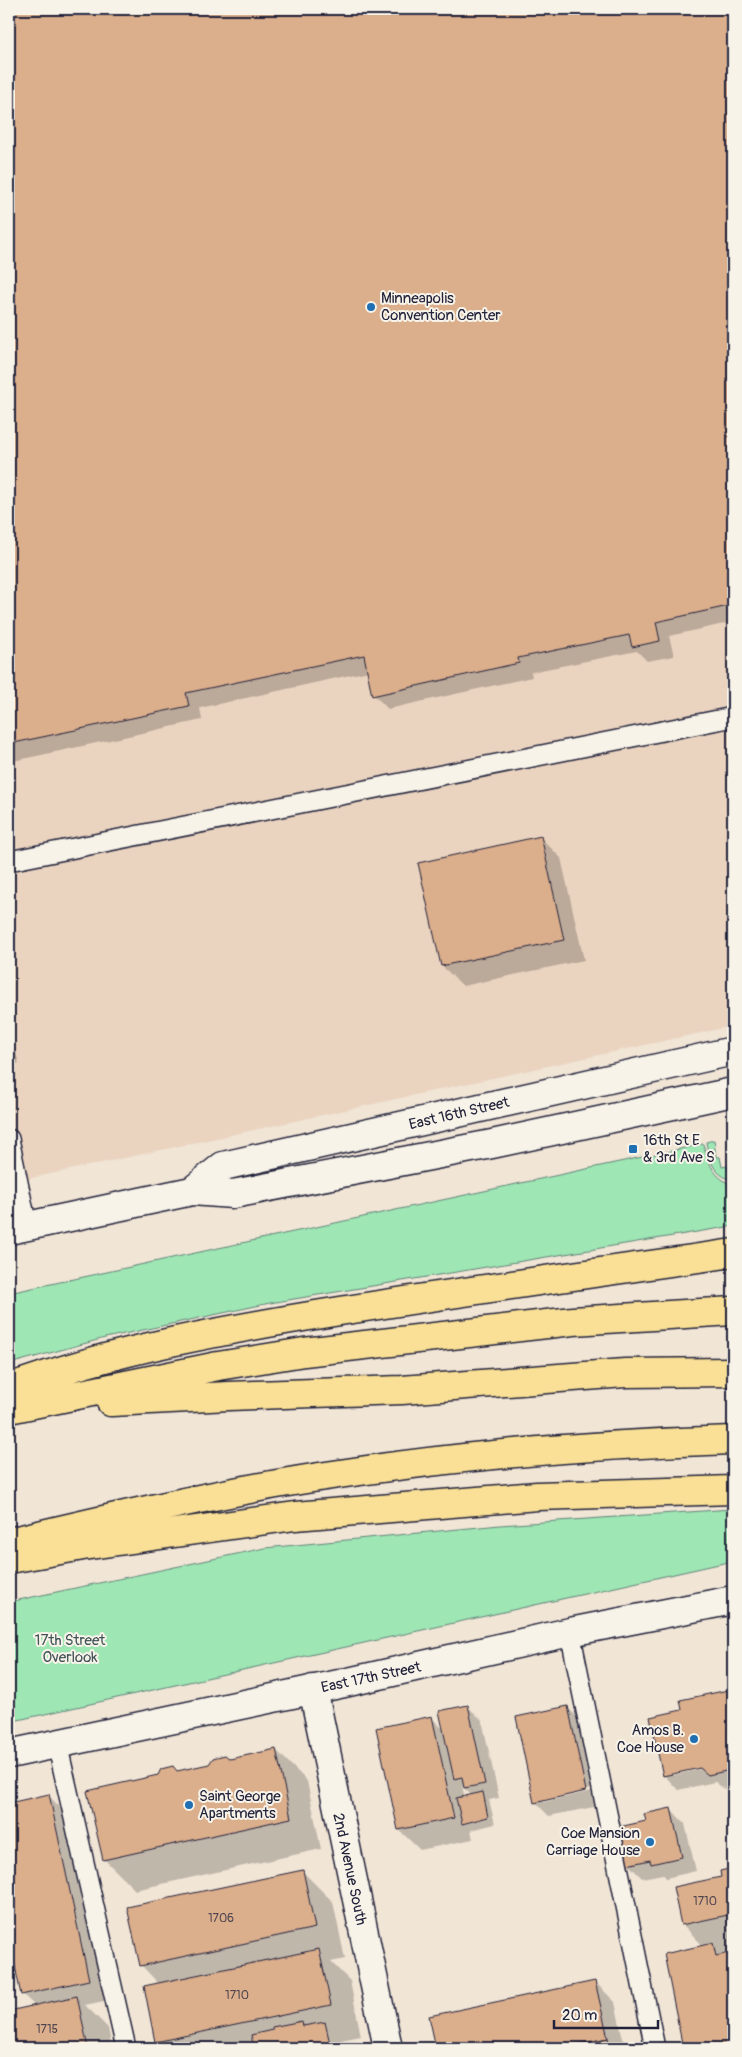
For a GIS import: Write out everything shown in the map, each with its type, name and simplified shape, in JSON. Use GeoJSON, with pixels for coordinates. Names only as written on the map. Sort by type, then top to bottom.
{"type":"FeatureCollection","features":[{"type":"Feature","properties":{"kind":"highway"},"geometry":{"type":"LineString","coordinates":[[9,1388],[47,1374],[126,1352],[228,1329],[433,1296],[733,1253]]}},
{"type":"Feature","properties":{"kind":"highway"},"geometry":{"type":"LineString","coordinates":[[9,1410],[218,1366],[304,1352],[564,1322],[733,1311]]}},
{"type":"Feature","properties":{"kind":"highway"},"geometry":{"type":"LineString","coordinates":[[9,1410],[132,1401],[402,1390],[626,1373],[733,1372]]}},
{"type":"Feature","properties":{"kind":"highway"},"geometry":{"type":"LineString","coordinates":[[9,1542],[243,1490],[345,1473],[469,1458],[586,1447],[733,1440]]}},
{"type":"Feature","properties":{"kind":"highway"},"geometry":{"type":"LineString","coordinates":[[9,1560],[84,1546],[295,1516],[537,1496],[733,1490]]}},
{"type":"Feature","properties":{"kind":"street","name":"East 16th Street"},"geometry":{"type":"LineString","coordinates":[[192,1191],[223,1166],[733,1051]]}},
{"type":"Feature","properties":{"kind":"street","name":"East 16th Street"},"geometry":{"type":"LineString","coordinates":[[18,1228],[192,1191],[233,1194],[492,1144],[733,1092]]}},
{"type":"Feature","properties":{"kind":"street","name":"East 17th Street"},"geometry":{"type":"LineString","coordinates":[[9,1754],[312,1690],[570,1632],[733,1600]]}},
{"type":"Feature","properties":{"kind":"street","name":"2nd Avenue South"},"geometry":{"type":"LineString","coordinates":[[312,1690],[388,2048]]}},
{"type":"Feature","properties":{"kind":"lane"},"geometry":{"type":"LineString","coordinates":[[9,861],[733,717]]}},
{"type":"Feature","properties":{"kind":"lane"},"geometry":{"type":"LineString","coordinates":[[9,1139],[18,1228]]}},
{"type":"Feature","properties":{"kind":"lane"},"geometry":{"type":"LineString","coordinates":[[570,1632],[655,2048]]}},
{"type":"Feature","properties":{"kind":"lane"},"geometry":{"type":"LineString","coordinates":[[57,1743],[126,2048]]}},
{"type":"Feature","properties":{"kind":"shaded area","name":"Minneapolis Convention Center"},"geometry":{"type":"Polygon","coordinates":[[[9,9],[733,9],[733,1026],[9,1183],[9,9]]]}},
{"type":"Feature","properties":{"kind":"green space"},"geometry":{"type":"Polygon","coordinates":[[[714,1140],[716,1157],[720,1157],[722,1167],[727,1166],[729,1174],[733,1173],[733,1180],[721,1175],[711,1161],[706,1142],[714,1140]]]}},
{"type":"Feature","properties":{"kind":"green space"},"geometry":{"type":"Polygon","coordinates":[[[703,1144],[716,1174],[733,1186],[733,1226],[270,1303],[105,1338],[9,1364],[9,1293],[703,1144]]]}},
{"type":"Feature","properties":{"kind":"green space","name":"17th Street Overlook"},"geometry":{"type":"Polygon","coordinates":[[[732,1509],[728,1562],[9,1722],[9,1602],[265,1548],[500,1525],[732,1509]]]}},
{"type":"Feature","properties":{"kind":"building","name":"Minneapolis Convention Center"},"geometry":{"type":"Polygon","coordinates":[[[9,9],[733,9],[733,605],[656,622],[660,641],[632,647],[629,635],[518,658],[519,663],[372,696],[364,655],[186,693],[189,706],[9,744],[9,9]]]}},
{"type":"Feature","properties":{"kind":"building"},"geometry":{"type":"Polygon","coordinates":[[[541,836],[564,940],[441,966],[418,863],[541,836]]]}},
{"type":"Feature","properties":{"kind":"building","name":"Amos B. Coe House"},"geometry":{"type":"Polygon","coordinates":[[[733,1689],[733,1761],[726,1771],[708,1775],[700,1768],[663,1776],[650,1717],[682,1710],[680,1700],[733,1689]]]}},
{"type":"Feature","properties":{"kind":"building"},"geometry":{"type":"Polygon","coordinates":[[[468,1705],[485,1784],[464,1788],[462,1777],[454,1779],[439,1711],[468,1705]]]}},
{"type":"Feature","properties":{"kind":"building"},"geometry":{"type":"Polygon","coordinates":[[[568,1706],[586,1791],[534,1803],[516,1717],[568,1706]]]}},
{"type":"Feature","properties":{"kind":"building"},"geometry":{"type":"Polygon","coordinates":[[[432,1716],[454,1818],[398,1830],[376,1728],[432,1716]]]}},
{"type":"Feature","properties":{"kind":"building","name":"Saint George Apartments"},"geometry":{"type":"Polygon","coordinates":[[[276,1749],[291,1818],[103,1860],[87,1791],[158,1775],[161,1769],[173,1766],[177,1771],[209,1764],[213,1758],[225,1755],[230,1759],[276,1749]]]}},
{"type":"Feature","properties":{"kind":"building"},"geometry":{"type":"Polygon","coordinates":[[[483,1792],[488,1817],[462,1824],[456,1798],[483,1792]]]}},
{"type":"Feature","properties":{"kind":"building"},"geometry":{"type":"Polygon","coordinates":[[[49,1794],[89,1980],[21,1995],[9,1937],[9,1803],[49,1794]]]}},
{"type":"Feature","properties":{"kind":"building","name":"Coe Mansion Carriage House"},"geometry":{"type":"Polygon","coordinates":[[[671,1808],[682,1857],[651,1864],[650,1860],[627,1865],[619,1827],[646,1821],[644,1814],[671,1808]]]}},
{"type":"Feature","properties":{"kind":"building"},"geometry":{"type":"Polygon","coordinates":[[[733,1868],[733,1919],[728,1920],[728,1915],[681,1925],[673,1887],[721,1877],[720,1871],[733,1868]]]}},
{"type":"Feature","properties":{"kind":"building"},"geometry":{"type":"Polygon","coordinates":[[[303,1870],[315,1928],[140,1966],[127,1907],[303,1870]]]}},
{"type":"Feature","properties":{"kind":"building"},"geometry":{"type":"Polygon","coordinates":[[[713,1943],[716,1956],[733,1952],[733,2048],[683,2048],[664,1954],[713,1943]]]}},
{"type":"Feature","properties":{"kind":"building"},"geometry":{"type":"Polygon","coordinates":[[[319,1949],[331,2005],[155,2042],[144,1986],[319,1949]]]}},
{"type":"Feature","properties":{"kind":"building"},"geometry":{"type":"Polygon","coordinates":[[[595,1981],[608,2038],[558,2048],[436,2048],[429,2016],[595,1981]]]}},
{"type":"Feature","properties":{"kind":"building"},"geometry":{"type":"Polygon","coordinates":[[[77,1996],[88,2048],[9,2048],[9,2011],[77,1996]]]}},
{"type":"Feature","properties":{"kind":"building"},"geometry":{"type":"Polygon","coordinates":[[[302,2021],[303,2026],[325,2022],[331,2048],[254,2048],[251,2035],[272,2030],[272,2027],[302,2021]]]}},
{"type":"Feature","properties":{"kind":"building"},"geometry":{"type":"Polygon","coordinates":[[[608,2038],[610,2048],[558,2048],[608,2038]]]}},
{"type":"Feature","properties":{"kind":"place","name":"Minneapolis Convention Center"},"geometry":{"type":"Point","coordinates":[371,307]}},
{"type":"Feature","properties":{"kind":"place","name":"16th St E & 3rd Ave S"},"geometry":{"type":"Point","coordinates":[633,1149]}},
{"type":"Feature","properties":{"kind":"place","name":"Amos B. Coe House"},"geometry":{"type":"Point","coordinates":[694,1739]}},
{"type":"Feature","properties":{"kind":"place","name":"Saint George Apartments"},"geometry":{"type":"Point","coordinates":[189,1805]}},
{"type":"Feature","properties":{"kind":"place","name":"Coe Mansion Carriage House"},"geometry":{"type":"Point","coordinates":[650,1842]}}]}
